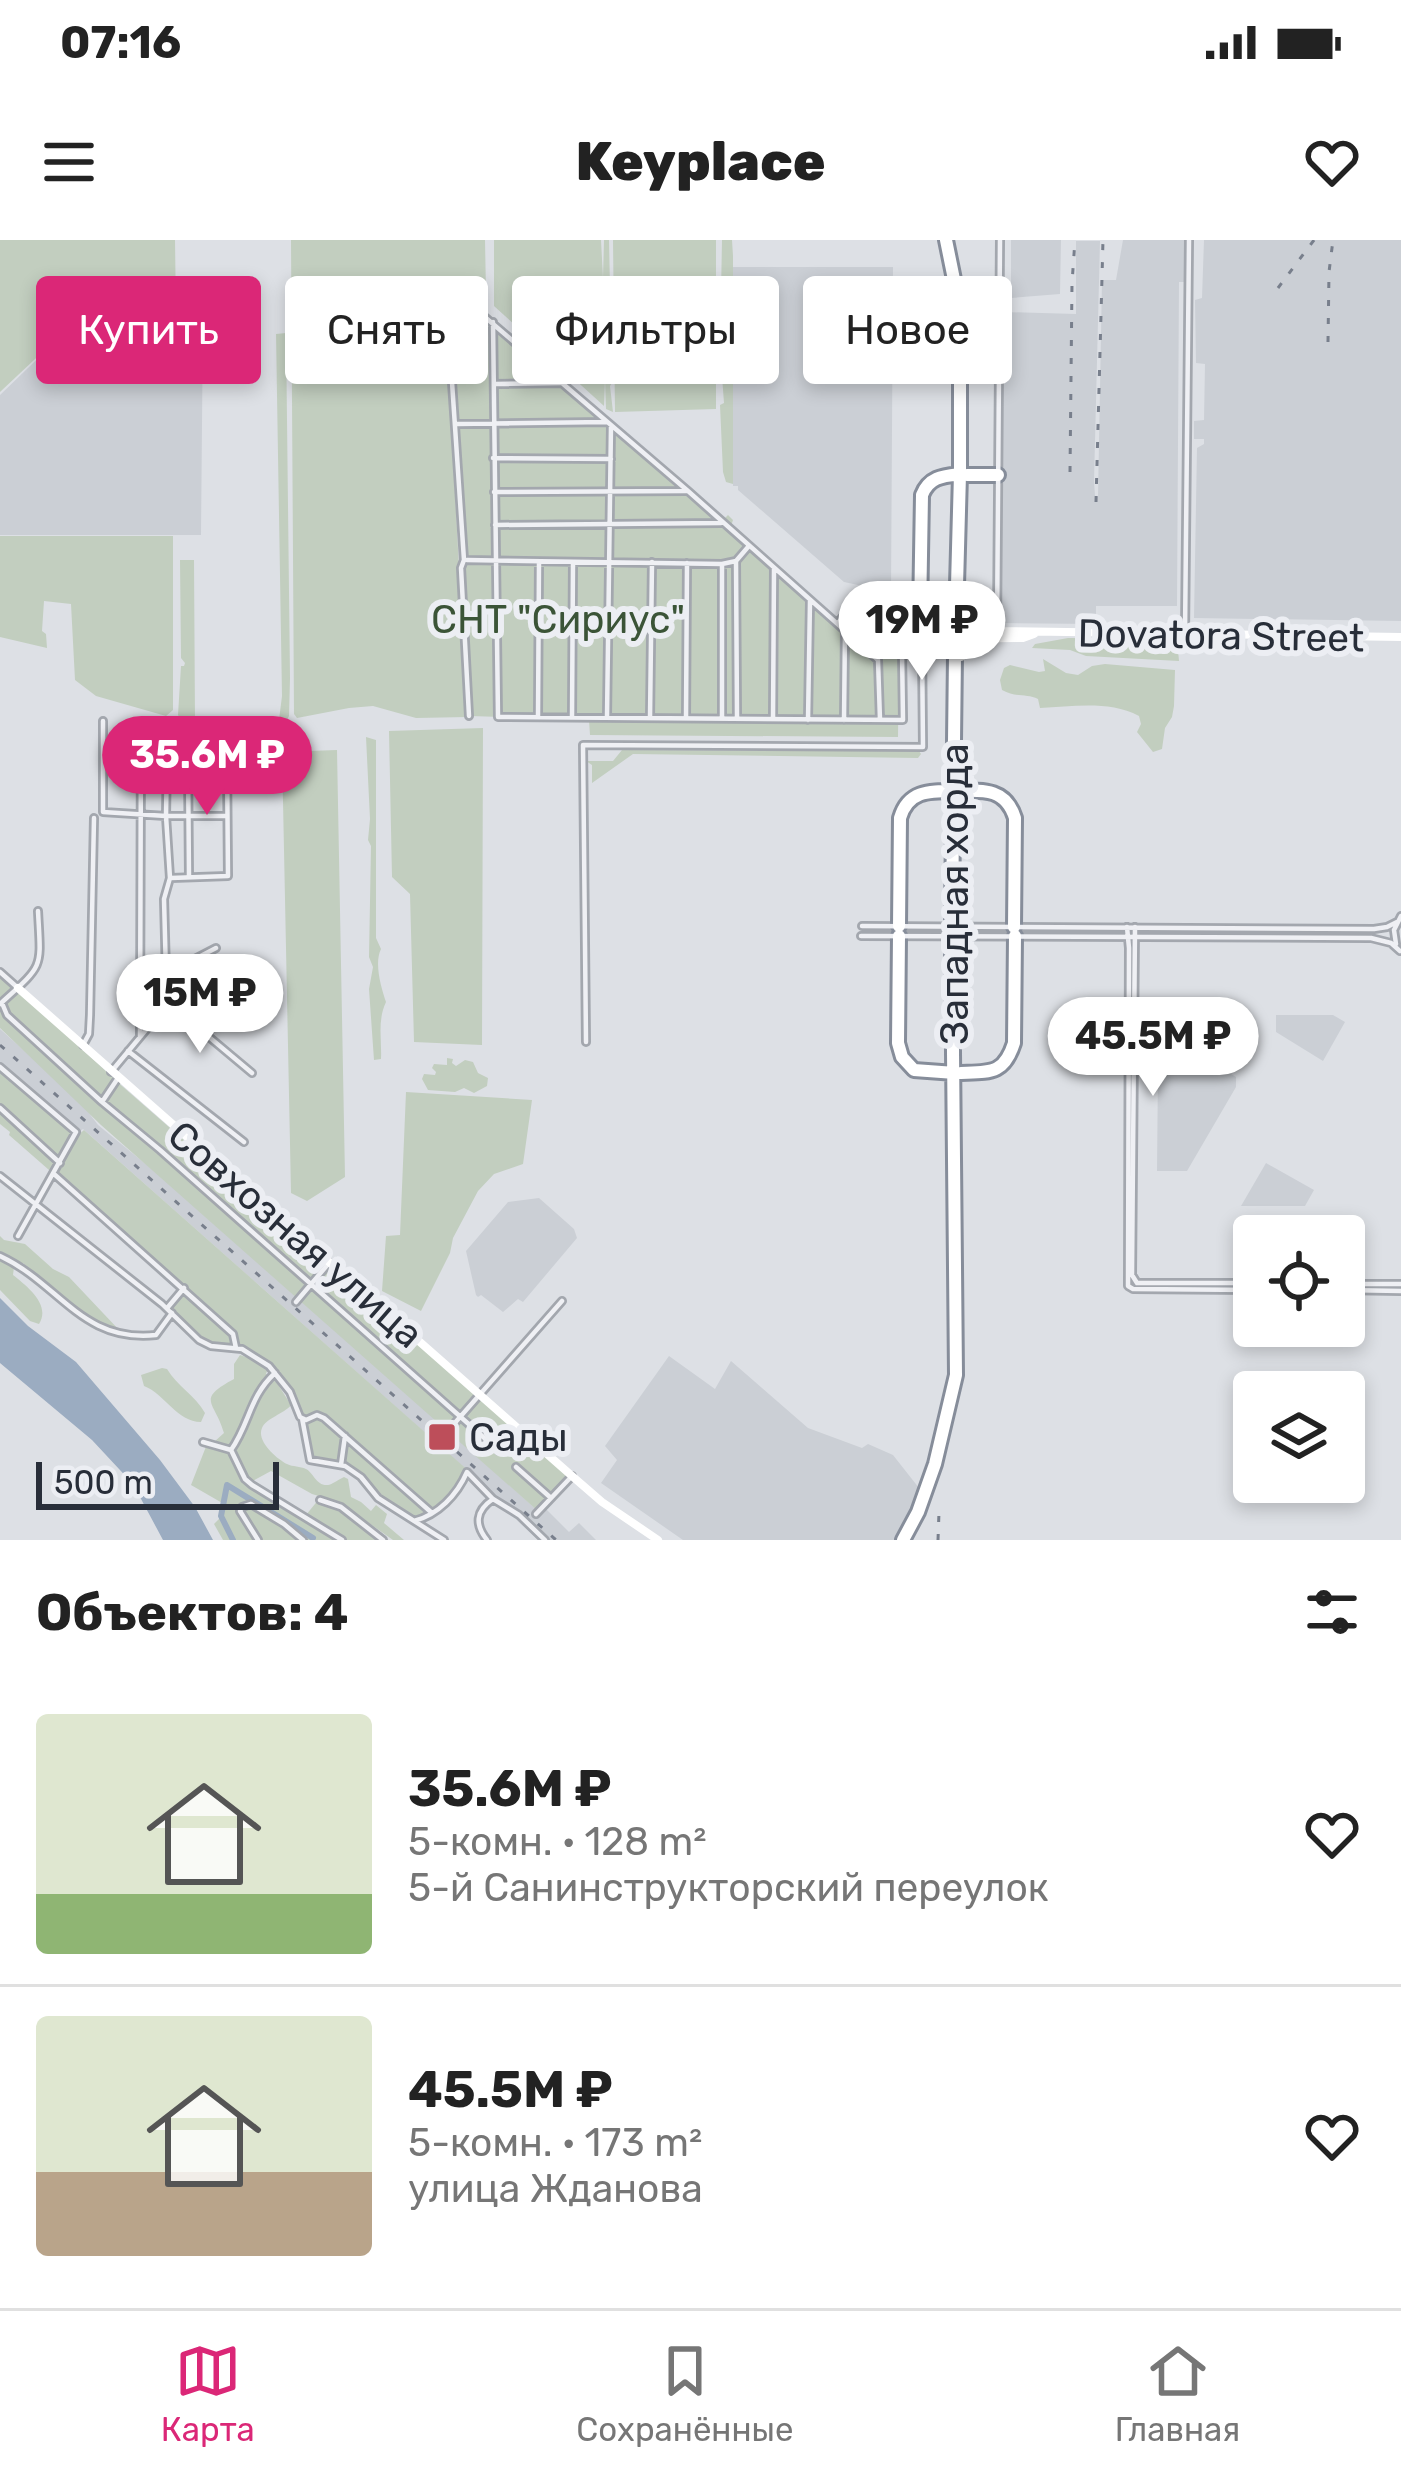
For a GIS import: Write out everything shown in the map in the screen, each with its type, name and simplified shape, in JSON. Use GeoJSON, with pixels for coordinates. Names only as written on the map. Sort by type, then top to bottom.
{"type":"FeatureCollection","features":[{"type":"Feature","properties":{"kind":"highway","name":"Западная хорда"},"geometry":{"type":"LineString","coordinates":[[907,1540],[923,1514],[940,1466],[962,1376],[955,915],[965,309],[949,240]]}},
{"type":"Feature","properties":{"kind":"highway"},"geometry":{"type":"LineString","coordinates":[[912,625],[920,503],[929,483],[944,476],[998,475]]}},
{"type":"Feature","properties":{"kind":"highway"},"geometry":{"type":"LineString","coordinates":[[956,791],[997,793],[1010,803],[1015,818],[1014,1042],[1000,1068],[988,1072],[914,1070],[902,1057],[898,1043],[900,818],[907,801],[922,793],[956,791]]}},
{"type":"Feature","properties":{"kind":"street"},"geometry":{"type":"LineString","coordinates":[[997,631],[1000,240]]}},
{"type":"Feature","properties":{"kind":"street"},"geometry":{"type":"LineString","coordinates":[[1185,634],[1189,240]]}},
{"type":"Feature","properties":{"kind":"street"},"geometry":{"type":"LineString","coordinates":[[469,716],[457,424],[446,293],[453,288],[512,339]]}},
{"type":"Feature","properties":{"kind":"street"},"geometry":{"type":"LineString","coordinates":[[493,322],[498,716],[903,720],[902,650],[912,625]]}},
{"type":"Feature","properties":{"kind":"street"},"geometry":{"type":"LineString","coordinates":[[495,384],[512,383]]}},
{"type":"Feature","properties":{"kind":"street"},"geometry":{"type":"LineString","coordinates":[[564,384],[878,660],[880,720]]}},
{"type":"Feature","properties":{"kind":"street"},"geometry":{"type":"LineString","coordinates":[[457,424],[610,424]]}},
{"type":"Feature","properties":{"kind":"street"},"geometry":{"type":"LineString","coordinates":[[607,717],[610,424]]}},
{"type":"Feature","properties":{"kind":"street"},"geometry":{"type":"LineString","coordinates":[[493,458],[611,459]]}},
{"type":"Feature","properties":{"kind":"street"},"geometry":{"type":"LineString","coordinates":[[494,492],[688,491]]}},
{"type":"Feature","properties":{"kind":"street"},"geometry":{"type":"LineString","coordinates":[[496,525],[721,523]]}},
{"type":"Feature","properties":{"kind":"street"},"geometry":{"type":"LineString","coordinates":[[464,560],[722,564],[736,561],[748,547]]}},
{"type":"Feature","properties":{"kind":"street"},"geometry":{"type":"LineString","coordinates":[[736,561],[737,718]]}},
{"type":"Feature","properties":{"kind":"street"},"geometry":{"type":"LineString","coordinates":[[538,716],[539,562]]}},
{"type":"Feature","properties":{"kind":"street"},"geometry":{"type":"LineString","coordinates":[[572,717],[573,562]]}},
{"type":"Feature","properties":{"kind":"street"},"geometry":{"type":"LineString","coordinates":[[650,718],[652,562]]}},
{"type":"Feature","properties":{"kind":"street"},"geometry":{"type":"LineString","coordinates":[[686,718],[687,563]]}},
{"type":"Feature","properties":{"kind":"street"},"geometry":{"type":"LineString","coordinates":[[722,564],[722,718]]}},
{"type":"Feature","properties":{"kind":"street"},"geometry":{"type":"LineString","coordinates":[[773,719],[774,569]]}},
{"type":"Feature","properties":{"kind":"street"},"geometry":{"type":"LineString","coordinates":[[808,720],[810,601]]}},
{"type":"Feature","properties":{"kind":"street"},"geometry":{"type":"LineString","coordinates":[[586,1042],[583,745],[923,747],[927,641],[935,626],[929,617],[912,625],[857,607],[838,623]]}},
{"type":"Feature","properties":{"kind":"street"},"geometry":{"type":"LineString","coordinates":[[912,625],[915,642],[927,641]]}},
{"type":"Feature","properties":{"kind":"street","name":"Dovatora Street"},"geometry":{"type":"LineString","coordinates":[[935,626],[1401,638]]}},
{"type":"Feature","properties":{"kind":"street"},"geometry":{"type":"LineString","coordinates":[[844,720],[845,629]]}},
{"type":"Feature","properties":{"kind":"street","name":"Dovatora Street"},"geometry":{"type":"LineString","coordinates":[[927,641],[1023,638],[1041,632]]}},
{"type":"Feature","properties":{"kind":"street"},"geometry":{"type":"LineString","coordinates":[[103,721],[103,812],[227,816]]}},
{"type":"Feature","properties":{"kind":"street"},"geometry":{"type":"LineString","coordinates":[[140,1037],[141,733]]}},
{"type":"Feature","properties":{"kind":"street"},"geometry":{"type":"LineString","coordinates":[[167,758],[170,878],[164,899],[164,980],[168,1008]]}},
{"type":"Feature","properties":{"kind":"street"},"geometry":{"type":"LineString","coordinates":[[188,758],[189,877]]}},
{"type":"Feature","properties":{"kind":"street"},"geometry":{"type":"LineString","coordinates":[[170,878],[228,876],[227,759]]}},
{"type":"Feature","properties":{"kind":"street"},"geometry":{"type":"LineString","coordinates":[[82,1046],[89,1034],[90,1015],[94,818]]}},
{"type":"Feature","properties":{"kind":"street"},"geometry":{"type":"LineString","coordinates":[[38,910],[40,960],[35,972],[2,1001],[7,1016],[500,1451]]}},
{"type":"Feature","properties":{"kind":"street"},"geometry":{"type":"LineString","coordinates":[[1014,932],[1131,927],[1378,929],[1399,919]]}},
{"type":"Feature","properties":{"kind":"street"},"geometry":{"type":"LineString","coordinates":[[1399,919],[1394,940],[1401,951]]}},
{"type":"Feature","properties":{"kind":"street"},"geometry":{"type":"LineString","coordinates":[[862,926],[1132,937],[1371,938],[1401,951]]}},
{"type":"Feature","properties":{"kind":"street"},"geometry":{"type":"LineString","coordinates":[[1131,927],[1127,1283],[1233,1286]]}},
{"type":"Feature","properties":{"kind":"street"},"geometry":{"type":"LineString","coordinates":[[1154,927],[1154,937]]}},
{"type":"Feature","properties":{"kind":"street"},"geometry":{"type":"LineString","coordinates":[[861,936],[899,931]]}},
{"type":"Feature","properties":{"kind":"street"},"geometry":{"type":"LineString","coordinates":[[166,974],[216,948]]}},
{"type":"Feature","properties":{"kind":"street","name":"Совхозная улица"},"geometry":{"type":"LineString","coordinates":[[0,971],[572,1477],[658,1540]]}},
{"type":"Feature","properties":{"kind":"street"},"geometry":{"type":"LineString","coordinates":[[102,1102],[128,1051],[168,1008],[211,984],[247,1008]]}},
{"type":"Feature","properties":{"kind":"street"},"geometry":{"type":"LineString","coordinates":[[168,1008],[178,1010],[252,1073]]}},
{"type":"Feature","properties":{"kind":"street"},"geometry":{"type":"LineString","coordinates":[[128,1051],[244,1142]]}},
{"type":"Feature","properties":{"kind":"street"},"geometry":{"type":"LineString","coordinates":[[0,1066],[76,1132],[18,1235]]}},
{"type":"Feature","properties":{"kind":"street"},"geometry":{"type":"LineString","coordinates":[[0,1108],[60,1162]]}},
{"type":"Feature","properties":{"kind":"street"},"geometry":{"type":"LineString","coordinates":[[54,1174],[184,1288],[232,1334],[236,1348]]}},
{"type":"Feature","properties":{"kind":"street"},"geometry":{"type":"LineString","coordinates":[[0,1176],[170,1311],[199,1340],[236,1348],[263,1362],[290,1392],[302,1418],[310,1460],[341,1465],[361,1477],[378,1498],[444,1540]]}},
{"type":"Feature","properties":{"kind":"street"},"geometry":{"type":"LineString","coordinates":[[0,1256],[21,1266],[102,1330],[122,1335],[156,1336],[184,1288]]}},
{"type":"Feature","properties":{"kind":"street"},"geometry":{"type":"LineString","coordinates":[[296,1302],[329,1263]]}},
{"type":"Feature","properties":{"kind":"street"},"geometry":{"type":"LineString","coordinates":[[1365,1287],[1401,1287]]}},
{"type":"Feature","properties":{"kind":"street"},"geometry":{"type":"LineString","coordinates":[[1383,1287],[1401,1287]]}},
{"type":"Feature","properties":{"kind":"street"},"geometry":{"type":"LineString","coordinates":[[446,1433],[562,1301]]}},
{"type":"Feature","properties":{"kind":"street"},"geometry":{"type":"LineString","coordinates":[[231,1450],[241,1436],[251,1403],[275,1373]]}},
{"type":"Feature","properties":{"kind":"street"},"geometry":{"type":"LineString","coordinates":[[302,1418],[317,1415],[432,1513]]}},
{"type":"Feature","properties":{"kind":"street"},"geometry":{"type":"LineString","coordinates":[[341,1465],[345,1436]]}},
{"type":"Feature","properties":{"kind":"street"},"geometry":{"type":"LineString","coordinates":[[202,1442],[231,1450],[252,1485],[342,1540]]}},
{"type":"Feature","properties":{"kind":"street"},"geometry":{"type":"LineString","coordinates":[[516,1467],[551,1498]]}},
{"type":"Feature","properties":{"kind":"street"},"geometry":{"type":"LineString","coordinates":[[413,1521],[446,1503],[467,1472],[545,1540]]}},
{"type":"Feature","properties":{"kind":"street"},"geometry":{"type":"LineString","coordinates":[[536,1514],[572,1477]]}},
{"type":"Feature","properties":{"kind":"street"},"geometry":{"type":"LineString","coordinates":[[487,1540],[478,1522],[493,1499]]}},
{"type":"Feature","properties":{"kind":"street"},"geometry":{"type":"LineString","coordinates":[[320,1500],[341,1507],[383,1540]]}},
{"type":"Feature","properties":{"kind":"street"},"geometry":{"type":"LineString","coordinates":[[258,1540],[240,1511],[251,1504],[303,1540]]}},
{"type":"Feature","properties":{"kind":"shaded area"},"geometry":{"type":"Polygon","coordinates":[[[1011,240],[1061,240],[1060,294],[1012,298],[1011,240]]]}},
{"type":"Feature","properties":{"kind":"shaded area"},"geometry":{"type":"Polygon","coordinates":[[[1123,240],[1186,240],[1186,282],[1179,282],[1177,606],[1096,606],[1096,624],[1001,623],[1003,384],[1012,384],[1012,312],[1076,314],[1076,241],[1100,241],[1094,481],[1098,497],[1102,280],[1116,280],[1123,240]]]}},
{"type":"Feature","properties":{"kind":"shaded area"},"geometry":{"type":"Polygon","coordinates":[[[1204,240],[1401,240],[1401,621],[1194,618],[1197,448],[1204,439],[1194,439],[1194,421],[1204,420],[1205,364],[1196,363],[1195,300],[1202,298],[1204,240]]]}},
{"type":"Feature","properties":{"kind":"shaded area"},"geometry":{"type":"Polygon","coordinates":[[[732,267],[893,267],[893,276],[803,276],[803,384],[892,384],[891,592],[844,582],[733,486],[733,384],[779,384],[779,276],[732,276],[732,267]]]}},
{"type":"Feature","properties":{"kind":"shaded area"},"geometry":{"type":"Polygon","coordinates":[[[36,360],[36,384],[202,384],[201,535],[0,535],[0,395],[36,360]]]}},
{"type":"Feature","properties":{"kind":"shaded area"},"geometry":{"type":"Polygon","coordinates":[[[1276,1015],[1333,1015],[1345,1022],[1323,1061],[1276,1032],[1276,1015]]]}},
{"type":"Feature","properties":{"kind":"shaded area"},"geometry":{"type":"Polygon","coordinates":[[[0,1029],[79,1100],[98,1125],[214,1220],[538,1511],[546,1509],[569,1532],[579,1523],[596,1540],[538,1540],[467,1470],[83,1129],[74,1135],[0,1073],[0,1029]]]}},
{"type":"Feature","properties":{"kind":"shaded area"},"geometry":{"type":"Polygon","coordinates":[[[1158,1068],[1221,1068],[1236,1077],[1236,1087],[1187,1171],[1157,1171],[1158,1068]]]}},
{"type":"Feature","properties":{"kind":"shaded area"},"geometry":{"type":"Polygon","coordinates":[[[1266,1163],[1314,1190],[1305,1206],[1241,1206],[1266,1163]]]}},
{"type":"Feature","properties":{"kind":"shaded area"},"geometry":{"type":"Polygon","coordinates":[[[539,1198],[574,1229],[577,1238],[523,1302],[518,1299],[503,1312],[476,1295],[466,1251],[508,1202],[539,1198]]]}},
{"type":"Feature","properties":{"kind":"shaded area"},"geometry":{"type":"Polygon","coordinates":[[[669,1356],[715,1389],[731,1361],[808,1428],[893,1455],[919,1488],[902,1540],[683,1540],[601,1483],[617,1460],[605,1446],[669,1356]]]}},
{"type":"Feature","properties":{"kind":"green space"},"geometry":{"type":"Polygon","coordinates":[[[0,240],[175,240],[176,276],[36,276],[36,358],[0,392],[0,240]]]}},
{"type":"Feature","properties":{"kind":"green space"},"geometry":{"type":"Polygon","coordinates":[[[291,240],[485,240],[486,276],[291,276],[291,240]]]}},
{"type":"Feature","properties":{"kind":"green space"},"geometry":{"type":"Polygon","coordinates":[[[494,240],[601,240],[603,276],[512,276],[512,322],[494,306],[494,240]]]}},
{"type":"Feature","properties":{"kind":"green space"},"geometry":{"type":"Polygon","coordinates":[[[604,240],[609,240],[610,276],[603,276],[604,240]]]}},
{"type":"Feature","properties":{"kind":"green space"},"geometry":{"type":"Polygon","coordinates":[[[613,240],[716,240],[716,276],[613,276],[613,240]]]}},
{"type":"Feature","properties":{"kind":"green space"},"geometry":{"type":"Polygon","coordinates":[[[722,240],[732,240],[733,276],[721,276],[722,240]]]}},
{"type":"Feature","properties":{"kind":"green space","name":"СНТ \"Сириус\""},"geometry":{"type":"Polygon","coordinates":[[[488,319],[512,339],[512,384],[564,384],[723,520],[728,515],[731,526],[855,634],[866,619],[899,645],[898,737],[590,735],[589,720],[470,716],[454,384],[488,384],[488,319]]]}},
{"type":"Feature","properties":{"kind":"green space"},"geometry":{"type":"Polygon","coordinates":[[[285,333],[287,384],[290,678],[286,722],[279,720],[276,334],[285,333]]]}},
{"type":"Feature","properties":{"kind":"green space"},"geometry":{"type":"Polygon","coordinates":[[[292,384],[449,384],[467,717],[416,718],[373,706],[297,718],[292,384]]]}},
{"type":"Feature","properties":{"kind":"green space"},"geometry":{"type":"Polygon","coordinates":[[[580,384],[605,384],[604,406],[580,384]]]}},
{"type":"Feature","properties":{"kind":"green space"},"geometry":{"type":"Polygon","coordinates":[[[605,384],[611,384],[613,412],[606,409],[605,384]]]}},
{"type":"Feature","properties":{"kind":"green space"},"geometry":{"type":"Polygon","coordinates":[[[615,384],[716,384],[716,409],[615,412],[615,384]]]}},
{"type":"Feature","properties":{"kind":"green space"},"geometry":{"type":"Polygon","coordinates":[[[723,384],[733,384],[733,484],[726,482],[723,472],[720,405],[724,403],[723,384]]]}},
{"type":"Feature","properties":{"kind":"green space"},"geometry":{"type":"Polygon","coordinates":[[[0,536],[173,536],[173,710],[166,716],[96,696],[75,680],[71,604],[44,601],[42,631],[47,648],[0,637],[0,536]]]}},
{"type":"Feature","properties":{"kind":"green space"},"geometry":{"type":"Polygon","coordinates":[[[180,560],[194,560],[195,722],[182,722],[178,715],[185,663],[181,658],[180,560]]]}},
{"type":"Feature","properties":{"kind":"green space"},"geometry":{"type":"Polygon","coordinates":[[[1068,638],[1177,639],[1179,661],[1032,648],[1068,638]]]}},
{"type":"Feature","properties":{"kind":"green space"},"geometry":{"type":"Polygon","coordinates":[[[1043,659],[1078,675],[1105,664],[1175,670],[1174,706],[1162,749],[1153,752],[1137,732],[1139,716],[1127,711],[1090,706],[1040,708],[1038,699],[1002,690],[1004,668],[1045,671],[1043,659]]]}},
{"type":"Feature","properties":{"kind":"green space"},"geometry":{"type":"Polygon","coordinates":[[[483,728],[482,1045],[414,1042],[410,894],[392,877],[389,731],[483,728]]]}},
{"type":"Feature","properties":{"kind":"green space"},"geometry":{"type":"Polygon","coordinates":[[[366,737],[376,740],[376,938],[386,1002],[381,1059],[374,1060],[369,989],[373,967],[369,957],[366,737]]]}},
{"type":"Feature","properties":{"kind":"green space"},"geometry":{"type":"Polygon","coordinates":[[[337,750],[345,1177],[307,1201],[291,1193],[282,752],[337,750]]]}},
{"type":"Feature","properties":{"kind":"green space"},"geometry":{"type":"Polygon","coordinates":[[[622,750],[921,754],[918,758],[633,754],[592,783],[592,765],[586,761],[613,761],[622,750]]]}},
{"type":"Feature","properties":{"kind":"green space"},"geometry":{"type":"Polygon","coordinates":[[[0,973],[122,1086],[571,1478],[539,1512],[101,1125],[0,1028],[0,973]]]}},
{"type":"Feature","properties":{"kind":"green space"},"geometry":{"type":"Polygon","coordinates":[[[447,1058],[456,1066],[465,1060],[473,1062],[478,1073],[488,1078],[487,1086],[474,1093],[464,1088],[428,1090],[424,1074],[435,1075],[434,1064],[447,1065],[447,1058]]]}},
{"type":"Feature","properties":{"kind":"green space"},"geometry":{"type":"Polygon","coordinates":[[[0,1070],[76,1137],[84,1130],[471,1473],[452,1496],[430,1513],[411,1519],[347,1467],[309,1461],[294,1404],[268,1368],[266,1374],[291,1405],[262,1428],[268,1449],[287,1464],[306,1469],[324,1485],[348,1479],[351,1497],[371,1511],[376,1505],[387,1514],[384,1523],[404,1540],[393,1540],[339,1502],[312,1494],[271,1471],[251,1482],[306,1515],[319,1499],[340,1507],[384,1540],[223,1540],[214,1524],[224,1504],[191,1485],[207,1444],[219,1446],[214,1442],[224,1433],[211,1397],[234,1379],[234,1364],[240,1355],[263,1363],[241,1349],[205,1345],[167,1309],[184,1288],[9,1135],[0,1124],[0,1070]]]}},
{"type":"Feature","properties":{"kind":"green space"},"geometry":{"type":"Polygon","coordinates":[[[406,1092],[532,1100],[523,1164],[494,1174],[478,1191],[421,1311],[382,1291],[386,1236],[400,1235],[406,1092]]]}},
{"type":"Feature","properties":{"kind":"green space"},"geometry":{"type":"Polygon","coordinates":[[[0,1236],[25,1244],[69,1277],[120,1331],[97,1325],[23,1263],[14,1267],[13,1275],[36,1297],[42,1310],[39,1324],[30,1321],[0,1290],[0,1236]]]}},
{"type":"Feature","properties":{"kind":"green space"},"geometry":{"type":"Polygon","coordinates":[[[162,1368],[201,1407],[205,1413],[201,1422],[185,1418],[144,1386],[141,1375],[162,1368]]]}},
{"type":"Feature","properties":{"kind":"water"},"geometry":{"type":"Polygon","coordinates":[[[0,1298],[76,1362],[160,1460],[213,1540],[163,1540],[133,1484],[92,1440],[0,1363],[0,1298]]]}},
{"type":"Feature","properties":{"kind":"waterway"},"geometry":{"type":"LineString","coordinates":[[233,1540],[221,1516],[227,1485],[313,1538]]}},
{"type":"Feature","properties":{"kind":"railway"},"geometry":{"type":"LineString","coordinates":[[1070,472],[1075,240]]}},
{"type":"Feature","properties":{"kind":"railway"},"geometry":{"type":"LineString","coordinates":[[1096,502],[1103,240]]}},
{"type":"Feature","properties":{"kind":"railway"},"geometry":{"type":"LineString","coordinates":[[1278,288],[1314,240]]}},
{"type":"Feature","properties":{"kind":"railway"},"geometry":{"type":"LineString","coordinates":[[1328,342],[1333,240]]}},
{"type":"Feature","properties":{"kind":"railway"},"geometry":{"type":"LineString","coordinates":[[0,1045],[556,1540]]}},
{"type":"Feature","properties":{"kind":"railway"},"geometry":{"type":"LineString","coordinates":[[938,1540],[939,1512]]}},
{"type":"Feature","properties":{"kind":"place","name":"Сады"},"geometry":{"type":"Point","coordinates":[442,1437]}}]}
